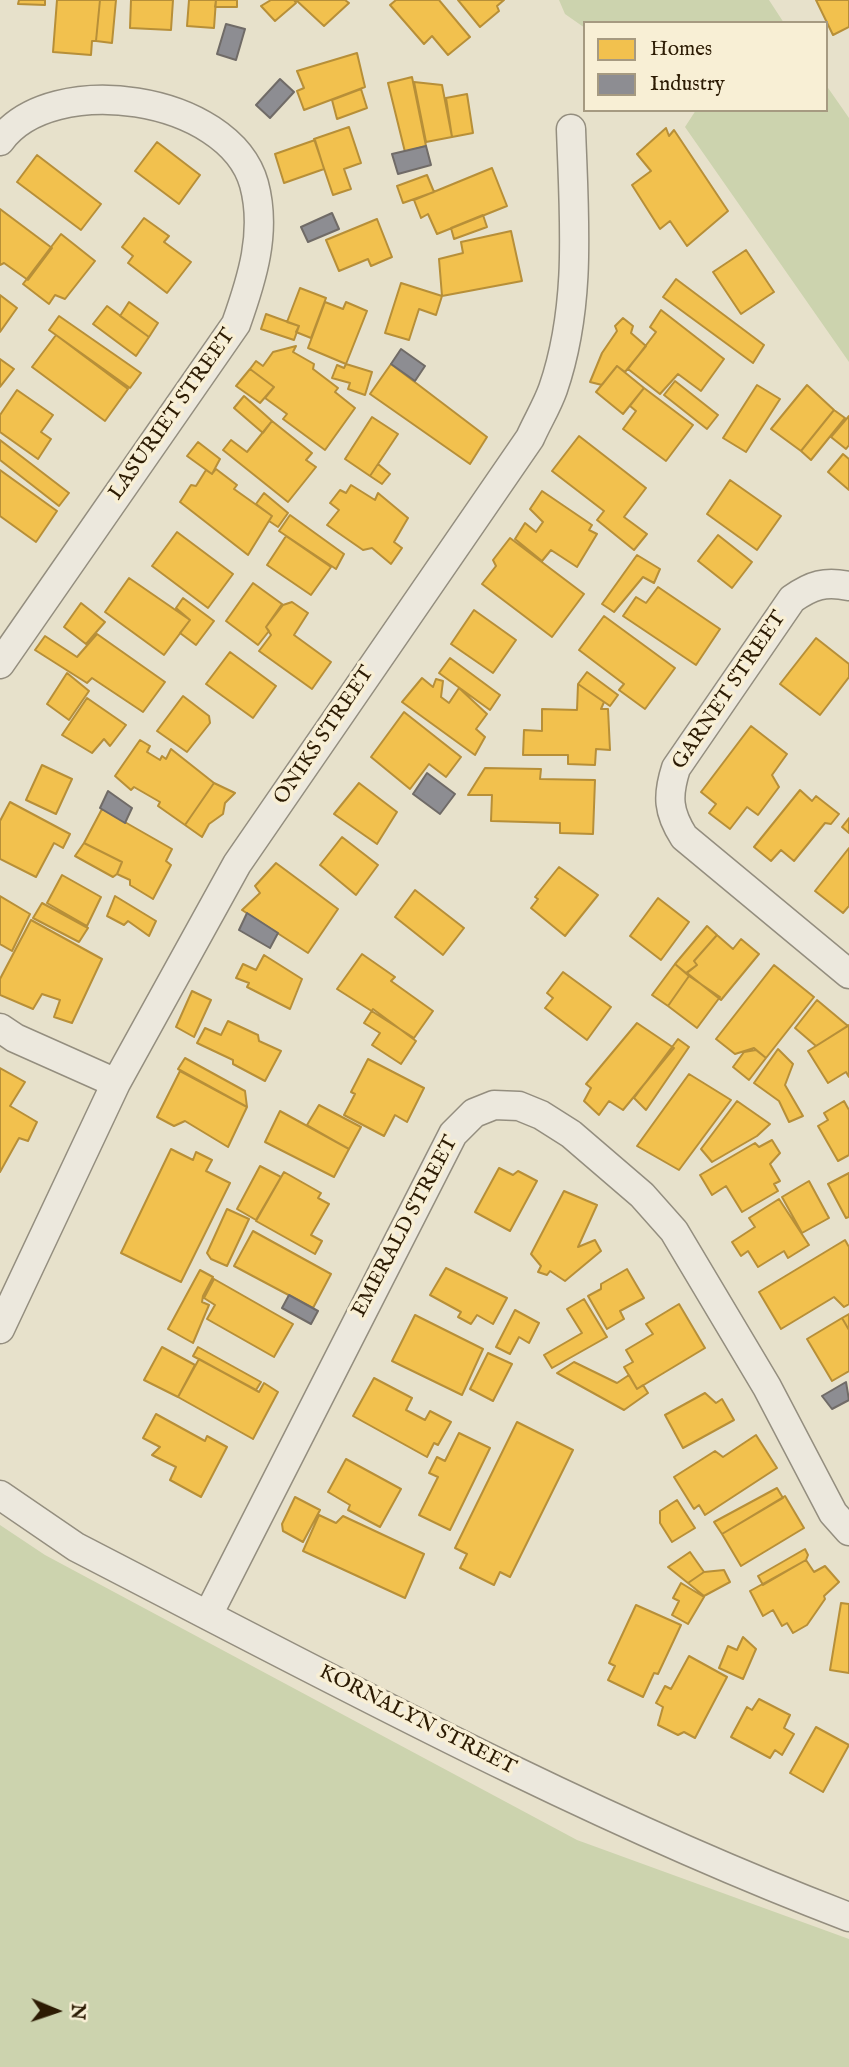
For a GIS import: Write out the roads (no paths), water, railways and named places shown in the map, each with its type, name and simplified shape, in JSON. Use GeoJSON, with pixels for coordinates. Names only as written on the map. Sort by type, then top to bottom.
{"type":"FeatureCollection","features":[{"type":"Feature","properties":{"kind":"street","name":"LASURIET STREET"},"geometry":{"type":"LineString","coordinates":[[0,141],[7,131],[39,111],[79,102],[132,102],[172,109],[206,124],[234,147],[253,182],[260,227],[253,276],[236,324],[0,664]]}},
{"type":"Feature","properties":{"kind":"street","name":"ONIKS STREET"},"geometry":{"type":"LineString","coordinates":[[0,1329],[116,1083],[237,864],[530,438],[541,415],[552,391],[567,340],[575,280],[572,129]]}},
{"type":"Feature","properties":{"kind":"street","name":"GARNET STREET"},"geometry":{"type":"LineString","coordinates":[[849,586],[828,582],[810,586],[792,598],[676,768],[668,791],[670,816],[684,837],[849,974]]}},
{"type":"Feature","properties":{"kind":"street"},"geometry":{"type":"LineString","coordinates":[[0,1028],[15,1038],[116,1083]]}},
{"type":"Feature","properties":{"kind":"street","name":"EMERALD STREET"},"geometry":{"type":"LineString","coordinates":[[208,1615],[453,1134],[474,1113],[494,1105],[519,1106],[541,1115],[571,1134],[642,1195],[674,1231],[767,1387],[833,1513],[849,1531]]}},
{"type":"Feature","properties":{"kind":"street","name":"KORNALYN STREET"},"geometry":{"type":"LineString","coordinates":[[0,1495],[76,1546],[579,1804],[849,1917]]}}]}
